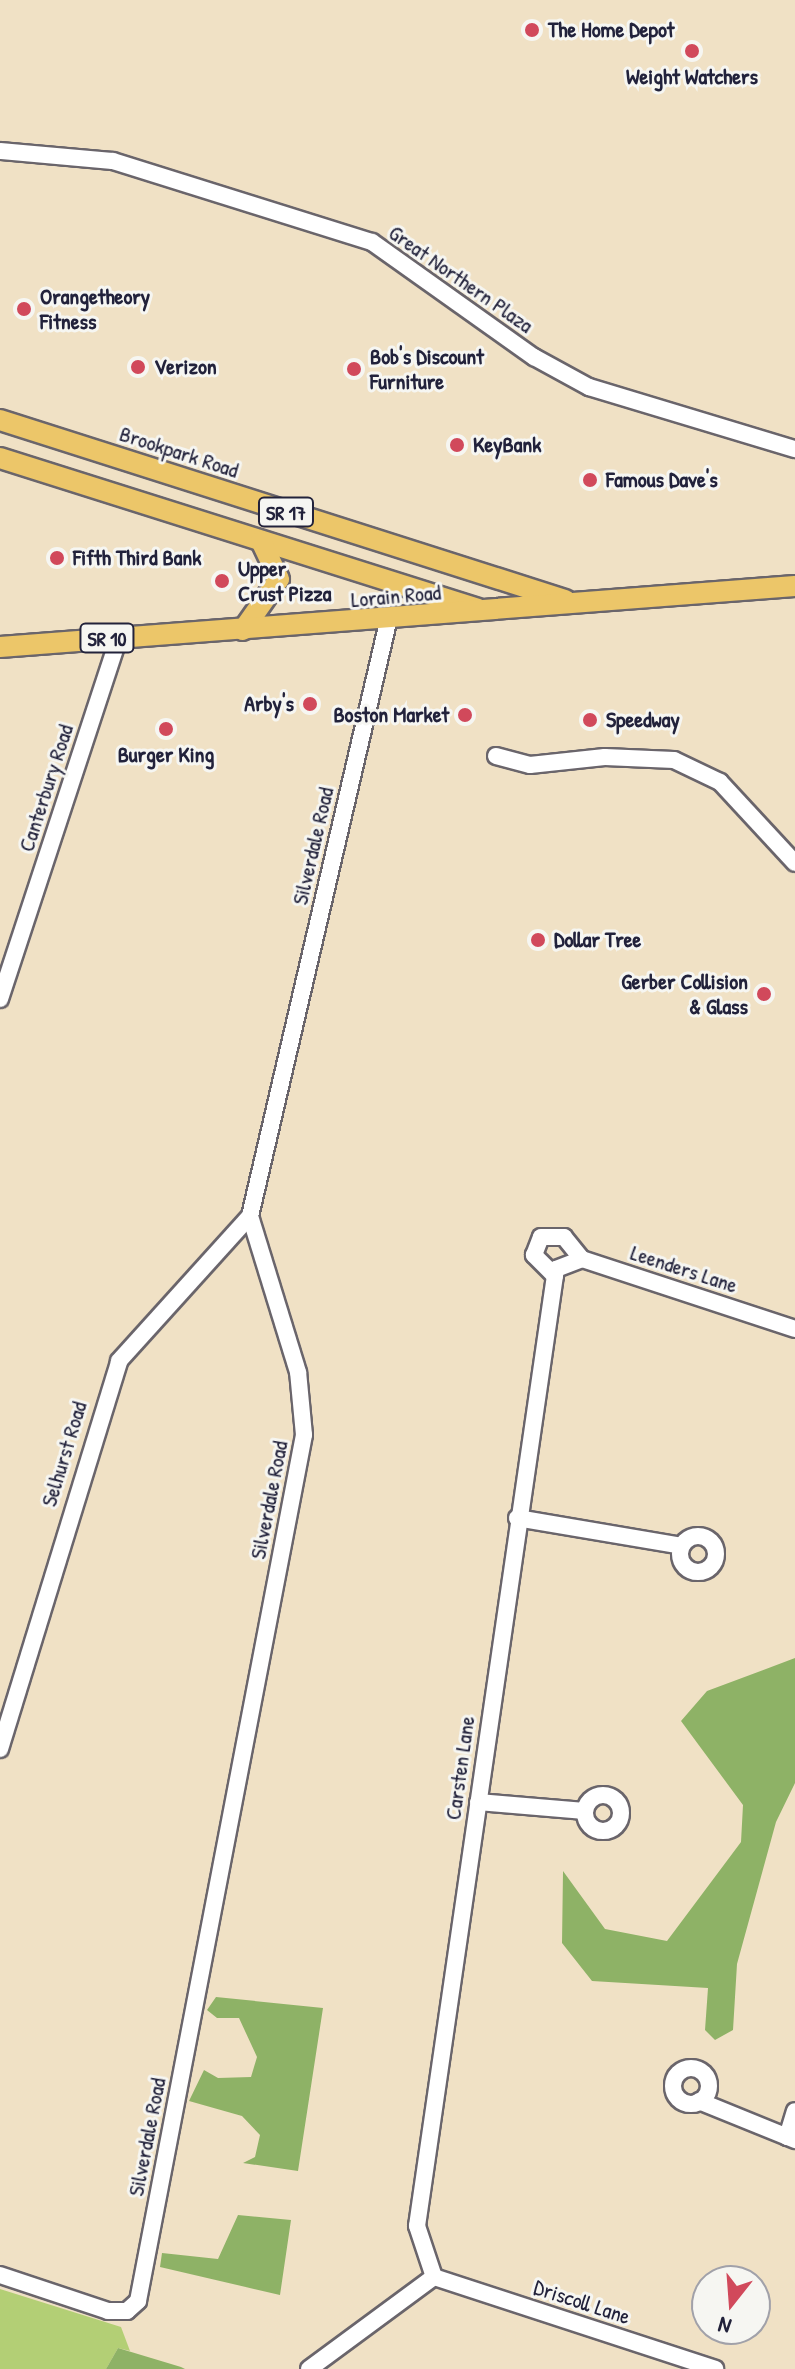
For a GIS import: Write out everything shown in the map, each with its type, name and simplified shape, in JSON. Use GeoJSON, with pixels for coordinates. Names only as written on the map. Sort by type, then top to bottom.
{"type":"FeatureCollection","features":[{"type":"Feature","properties":{"kind":"main road","name":"Brookpark Road"},"geometry":{"type":"LineString","coordinates":[[0,420],[573,603]]}},
{"type":"Feature","properties":{"kind":"main road","name":"SR 17"},"geometry":{"type":"LineString","coordinates":[[0,458],[486,611]]}},
{"type":"Feature","properties":{"kind":"main road"},"geometry":{"type":"LineString","coordinates":[[243,630],[279,579],[261,541]]}},
{"type":"Feature","properties":{"kind":"main road","name":"Lorain Road"},"geometry":{"type":"LineString","coordinates":[[0,647],[388,622],[573,603],[795,586]]}},
{"type":"Feature","properties":{"kind":"street","name":"Great Northern Plaza"},"geometry":{"type":"LineString","coordinates":[[0,151],[113,161],[372,242],[534,357],[589,387],[795,449]]}},
{"type":"Feature","properties":{"kind":"street","name":"Silverdale Road"},"geometry":{"type":"LineString","coordinates":[[0,2275],[108,2311],[127,2311],[138,2301],[304,1435],[298,1372],[250,1216],[388,622]]}},
{"type":"Feature","properties":{"kind":"street","name":"Canterbury Road"},"geometry":{"type":"LineString","coordinates":[[0,999],[119,637]]}},
{"type":"Feature","properties":{"kind":"street"},"geometry":{"type":"LineString","coordinates":[[496,756],[530,765],[658,757],[702,770],[743,804],[758,831],[795,863]]}},
{"type":"Feature","properties":{"kind":"street","name":"Selhurst Road"},"geometry":{"type":"LineString","coordinates":[[0,1749],[119,1361],[250,1216]]}},
{"type":"Feature","properties":{"kind":"street"},"geometry":{"type":"LineString","coordinates":[[541,1237],[564,1237],[582,1259],[557,1271],[534,1255],[541,1237]]}},
{"type":"Feature","properties":{"kind":"street","name":"Leenders Lane"},"geometry":{"type":"LineString","coordinates":[[582,1259],[795,1329]]}},
{"type":"Feature","properties":{"kind":"street","name":"Carsten Lane"},"geometry":{"type":"LineString","coordinates":[[434,2277],[417,2226],[517,1518],[557,1271]]}},
{"type":"Feature","properties":{"kind":"street"},"geometry":{"type":"LineString","coordinates":[[517,1518],[682,1546]]}},
{"type":"Feature","properties":{"kind":"street"},"geometry":{"type":"LineString","coordinates":[[478,1802],[585,1811]]}},
{"type":"Feature","properties":{"kind":"street"},"geometry":{"type":"LineString","coordinates":[[699,2101],[791,2139],[795,2111]]}},
{"type":"Feature","properties":{"kind":"street"},"geometry":{"type":"LineString","coordinates":[[309,2369],[434,2277]]}},
{"type":"Feature","properties":{"kind":"street","name":"Driscoll Lane"},"geometry":{"type":"LineString","coordinates":[[434,2277],[715,2369]]}},
{"type":"Feature","properties":{"kind":"green space"},"geometry":{"type":"Polygon","coordinates":[[[795,1658],[795,1783],[776,1822],[737,1964],[733,2030],[715,2040],[705,2030],[708,1988],[592,1981],[562,1943],[563,1871],[605,1929],[667,1941],[741,1842],[743,1805],[681,1721],[707,1691],[795,1658]]]}},
{"type":"Feature","properties":{"kind":"green space"},"geometry":{"type":"Polygon","coordinates":[[[216,1997],[323,2008],[298,2171],[243,2163],[255,2157],[260,2135],[242,2116],[189,2101],[204,2070],[218,2078],[251,2077],[257,2057],[239,2018],[217,2018],[207,2010],[216,1997]]]}},
{"type":"Feature","properties":{"kind":"green space"},"geometry":{"type":"Polygon","coordinates":[[[238,2215],[291,2220],[280,2295],[160,2267],[162,2253],[218,2259],[238,2215]]]}},
{"type":"Feature","properties":{"kind":"green space"},"geometry":{"type":"Polygon","coordinates":[[[0,2289],[121,2327],[130,2351],[118,2348],[106,2369],[0,2369],[0,2289]]]}},
{"type":"Feature","properties":{"kind":"green space"},"geometry":{"type":"Polygon","coordinates":[[[118,2348],[181,2367],[185,2369],[106,2369],[118,2348]]]}},
{"type":"Feature","properties":{"kind":"place","name":"The Home Depot"},"geometry":{"type":"Point","coordinates":[532,30]}},
{"type":"Feature","properties":{"kind":"place","name":"Weight Watchers"},"geometry":{"type":"Point","coordinates":[692,51]}},
{"type":"Feature","properties":{"kind":"place","name":"Orangetheory Fitness"},"geometry":{"type":"Point","coordinates":[24,309]}},
{"type":"Feature","properties":{"kind":"place","name":"Verizon"},"geometry":{"type":"Point","coordinates":[138,367]}},
{"type":"Feature","properties":{"kind":"place","name":"Bob's Discount Furniture"},"geometry":{"type":"Point","coordinates":[354,369]}},
{"type":"Feature","properties":{"kind":"place","name":"KeyBank"},"geometry":{"type":"Point","coordinates":[457,445]}},
{"type":"Feature","properties":{"kind":"place","name":"Famous Dave's"},"geometry":{"type":"Point","coordinates":[590,480]}},
{"type":"Feature","properties":{"kind":"place","name":"Fifth Third Bank"},"geometry":{"type":"Point","coordinates":[57,558]}},
{"type":"Feature","properties":{"kind":"place","name":"Upper Crust Pizza"},"geometry":{"type":"Point","coordinates":[222,581]}},
{"type":"Feature","properties":{"kind":"place","name":"Arby's"},"geometry":{"type":"Point","coordinates":[310,704]}},
{"type":"Feature","properties":{"kind":"place","name":"Boston Market"},"geometry":{"type":"Point","coordinates":[465,715]}},
{"type":"Feature","properties":{"kind":"place","name":"Speedway"},"geometry":{"type":"Point","coordinates":[590,720]}},
{"type":"Feature","properties":{"kind":"place","name":"Burger King"},"geometry":{"type":"Point","coordinates":[166,729]}},
{"type":"Feature","properties":{"kind":"place","name":"Dollar Tree"},"geometry":{"type":"Point","coordinates":[538,940]}},
{"type":"Feature","properties":{"kind":"place","name":"Gerber Collision & Glass"},"geometry":{"type":"Point","coordinates":[764,994]}}]}
